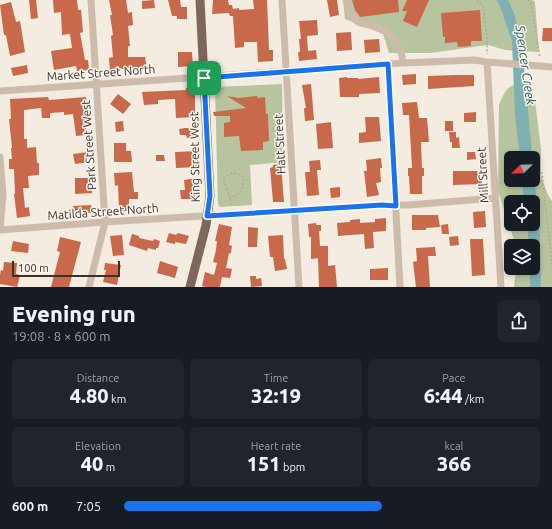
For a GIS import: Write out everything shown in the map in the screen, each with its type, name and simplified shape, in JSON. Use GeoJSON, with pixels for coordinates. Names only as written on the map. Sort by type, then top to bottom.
{"type":"FeatureCollection","features":[{"type":"Feature","properties":{"kind":"main road","name":"King Street West"},"geometry":{"type":"LineString","coordinates":[[190,287],[207,216],[210,196],[200,0]]}},
{"type":"Feature","properties":{"kind":"street","name":"Park Street West"},"geometry":{"type":"LineString","coordinates":[[89,287],[105,222],[91,0]]}},
{"type":"Feature","properties":{"kind":"street","name":"Hatt Street"},"geometry":{"type":"LineString","coordinates":[[282,0],[299,287]]}},
{"type":"Feature","properties":{"kind":"street"},"geometry":{"type":"LineString","coordinates":[[346,0],[351,15],[358,22],[375,26],[388,33],[397,42],[401,51],[403,63]]}},
{"type":"Feature","properties":{"kind":"street","name":"Market Street North"},"geometry":{"type":"LineString","coordinates":[[0,91],[403,63],[474,60],[552,67]]}},
{"type":"Feature","properties":{"kind":"street","name":"Mill Street"},"geometry":{"type":"LineString","coordinates":[[487,62],[501,287]]}},
{"type":"Feature","properties":{"kind":"street"},"geometry":{"type":"LineString","coordinates":[[388,64],[400,287]]}},
{"type":"Feature","properties":{"kind":"street"},"geometry":{"type":"LineString","coordinates":[[0,157],[3,195],[0,230]]}},
{"type":"Feature","properties":{"kind":"street","name":"Matilda Street North"},"geometry":{"type":"LineString","coordinates":[[0,230],[382,205],[396,206],[495,198]]}},
{"type":"Feature","properties":{"kind":"path"},"geometry":{"type":"LineString","coordinates":[[476,0],[483,6],[487,38],[487,62]]}},
{"type":"Feature","properties":{"kind":"path"},"geometry":{"type":"LineString","coordinates":[[528,0],[531,3],[541,65]]}},
{"type":"Feature","properties":{"kind":"path"},"geometry":{"type":"LineString","coordinates":[[230,200],[243,188],[244,178],[236,173],[224,177],[232,215]]}},
{"type":"Feature","properties":{"kind":"path"},"geometry":{"type":"LineString","coordinates":[[540,173],[542,173],[552,264]]}},
{"type":"Feature","properties":{"kind":"path"},"geometry":{"type":"LineString","coordinates":[[495,184],[504,182]]}},
{"type":"Feature","properties":{"kind":"green space"},"geometry":{"type":"Polygon","coordinates":[[[343,0],[533,0],[535,2],[539,52],[505,50],[488,45],[430,53],[389,53],[383,34],[345,19],[343,0]]]}},
{"type":"Feature","properties":{"kind":"green space"},"geometry":{"type":"Polygon","coordinates":[[[526,83],[531,87],[535,101],[541,149],[541,176],[548,195],[552,201],[552,287],[514,287],[515,275],[540,275],[540,239],[514,239],[511,231],[540,231],[540,195],[504,195],[504,209],[498,191],[499,105],[508,88],[526,83]]]}},
{"type":"Feature","properties":{"kind":"green space"},"geometry":{"type":"Polygon","coordinates":[[[282,84],[283,162],[250,165],[252,205],[220,207],[218,204],[215,87],[282,84]]]}},
{"type":"Feature","properties":{"kind":"water"},"geometry":{"type":"Polygon","coordinates":[[[496,0],[508,0],[515,16],[523,58],[531,151],[519,151],[515,115],[512,41],[499,4],[496,0]]]}},
{"type":"Feature","properties":{"kind":"water"},"geometry":{"type":"Polygon","coordinates":[[[523,187],[535,187],[536,195],[523,195],[523,187]]]}},
{"type":"Feature","properties":{"kind":"water"},"geometry":{"type":"Polygon","coordinates":[[[528,231],[539,231],[540,237],[541,287],[530,287],[530,275],[540,275],[540,239],[528,239],[528,231]]]}},
{"type":"Feature","properties":{"kind":"building"},"geometry":{"type":"Polygon","coordinates":[[[29,0],[36,0],[38,18],[31,19],[29,0]]]}},
{"type":"Feature","properties":{"kind":"building"},"geometry":{"type":"Polygon","coordinates":[[[53,0],[77,0],[78,10],[81,10],[83,32],[80,33],[85,60],[88,60],[89,70],[77,71],[76,66],[54,70],[51,51],[72,48],[70,34],[62,35],[61,12],[54,13],[53,0]]]}},
{"type":"Feature","properties":{"kind":"building"},"geometry":{"type":"Polygon","coordinates":[[[109,0],[126,0],[128,13],[132,12],[133,25],[128,26],[130,46],[128,46],[128,57],[145,57],[147,69],[119,69],[119,71],[110,72],[109,58],[113,57],[111,36],[113,35],[110,15],[112,15],[109,0]]]}},
{"type":"Feature","properties":{"kind":"building"},"geometry":{"type":"Polygon","coordinates":[[[154,0],[155,8],[142,9],[142,1],[154,0]]]}},
{"type":"Feature","properties":{"kind":"building"},"geometry":{"type":"Polygon","coordinates":[[[168,0],[180,0],[181,7],[187,7],[187,19],[177,19],[177,16],[172,16],[168,0]]]}},
{"type":"Feature","properties":{"kind":"building"},"geometry":{"type":"Polygon","coordinates":[[[213,0],[228,0],[229,5],[232,5],[233,9],[239,8],[239,10],[254,9],[253,0],[267,0],[269,50],[273,50],[273,61],[258,62],[257,42],[244,42],[244,47],[235,48],[233,16],[230,16],[229,13],[212,14],[213,0]]]}},
{"type":"Feature","properties":{"kind":"building"},"geometry":{"type":"Polygon","coordinates":[[[327,0],[337,0],[339,15],[330,17],[327,0]]]}},
{"type":"Feature","properties":{"kind":"building"},"geometry":{"type":"Polygon","coordinates":[[[352,0],[398,0],[399,12],[360,17],[355,10],[352,0]]]}},
{"type":"Feature","properties":{"kind":"building"},"geometry":{"type":"Polygon","coordinates":[[[407,0],[429,0],[417,27],[403,21],[407,11],[402,11],[407,0]]]}},
{"type":"Feature","properties":{"kind":"building"},"geometry":{"type":"Polygon","coordinates":[[[11,2],[16,22],[20,21],[25,52],[10,56],[6,35],[4,35],[0,5],[11,2]]]}},
{"type":"Feature","properties":{"kind":"building"},"geometry":{"type":"Polygon","coordinates":[[[480,10],[482,41],[471,41],[471,46],[458,47],[457,42],[445,43],[441,13],[480,10]]]}},
{"type":"Feature","properties":{"kind":"building"},"geometry":{"type":"Polygon","coordinates":[[[317,20],[318,35],[307,36],[308,51],[316,50],[317,59],[299,61],[299,39],[301,39],[299,21],[317,20]]]}},
{"type":"Feature","properties":{"kind":"building"},"geometry":{"type":"Polygon","coordinates":[[[543,28],[552,28],[552,41],[542,41],[543,28]]]}},
{"type":"Feature","properties":{"kind":"building"},"geometry":{"type":"Polygon","coordinates":[[[351,32],[352,50],[337,51],[336,33],[351,32]]]}},
{"type":"Feature","properties":{"kind":"building"},"geometry":{"type":"Polygon","coordinates":[[[379,39],[380,52],[365,53],[364,40],[379,39]]]}},
{"type":"Feature","properties":{"kind":"building"},"geometry":{"type":"Polygon","coordinates":[[[178,52],[192,52],[193,66],[178,67],[178,52]]]}},
{"type":"Feature","properties":{"kind":"building"},"geometry":{"type":"Polygon","coordinates":[[[27,65],[28,73],[13,76],[11,68],[27,65]]]}},
{"type":"Feature","properties":{"kind":"building"},"geometry":{"type":"Polygon","coordinates":[[[416,74],[416,84],[403,85],[402,75],[416,74]]]}},
{"type":"Feature","properties":{"kind":"building"},"geometry":{"type":"Polygon","coordinates":[[[474,75],[474,86],[428,89],[428,76],[474,75]]]}},
{"type":"Feature","properties":{"kind":"building"},"geometry":{"type":"Polygon","coordinates":[[[347,77],[358,79],[379,77],[380,93],[359,94],[359,97],[340,97],[339,78],[347,77]]]}},
{"type":"Feature","properties":{"kind":"building"},"geometry":{"type":"Polygon","coordinates":[[[311,84],[314,120],[305,121],[304,108],[306,108],[302,85],[311,84]]]}},
{"type":"Feature","properties":{"kind":"building"},"geometry":{"type":"Polygon","coordinates":[[[186,88],[195,88],[195,117],[176,118],[175,99],[158,100],[158,104],[144,105],[142,92],[186,90],[186,88]]]}},
{"type":"Feature","properties":{"kind":"building"},"geometry":{"type":"Polygon","coordinates":[[[118,94],[131,104],[123,114],[110,104],[118,94]]]}},
{"type":"Feature","properties":{"kind":"building"},"geometry":{"type":"Polygon","coordinates":[[[227,96],[239,98],[257,96],[258,98],[265,97],[266,114],[268,114],[269,141],[263,142],[263,150],[241,151],[239,136],[224,137],[224,123],[230,122],[230,116],[214,116],[213,112],[246,108],[227,96]]]}},
{"type":"Feature","properties":{"kind":"building"},"geometry":{"type":"Polygon","coordinates":[[[48,97],[49,100],[86,97],[87,110],[84,110],[87,135],[76,136],[73,114],[64,115],[64,112],[50,113],[50,118],[42,118],[41,108],[24,110],[24,139],[27,139],[27,148],[36,147],[37,163],[39,163],[39,175],[28,176],[29,188],[23,188],[25,208],[29,207],[30,216],[17,218],[14,194],[14,169],[9,169],[9,159],[12,159],[9,119],[11,119],[10,99],[48,97]]]}},
{"type":"Feature","properties":{"kind":"building"},"geometry":{"type":"Polygon","coordinates":[[[417,102],[419,118],[427,118],[429,142],[421,142],[422,168],[424,168],[424,176],[422,176],[422,194],[410,194],[408,168],[412,168],[409,115],[403,115],[402,103],[417,102]]]}},
{"type":"Feature","properties":{"kind":"building"},"geometry":{"type":"Polygon","coordinates":[[[476,112],[476,122],[464,122],[464,113],[476,112]]]}},
{"type":"Feature","properties":{"kind":"building"},"geometry":{"type":"Polygon","coordinates":[[[365,117],[379,117],[381,141],[359,143],[359,133],[366,132],[365,117]]]}},
{"type":"Feature","properties":{"kind":"building"},"geometry":{"type":"Polygon","coordinates":[[[123,121],[124,131],[116,132],[115,122],[123,121]]]}},
{"type":"Feature","properties":{"kind":"building"},"geometry":{"type":"Polygon","coordinates":[[[445,121],[453,121],[453,131],[445,131],[445,121]]]}},
{"type":"Feature","properties":{"kind":"building"},"geometry":{"type":"Polygon","coordinates":[[[331,122],[333,148],[318,149],[316,124],[331,122]]]}},
{"type":"Feature","properties":{"kind":"building"},"geometry":{"type":"Polygon","coordinates":[[[195,128],[196,137],[187,138],[186,135],[180,135],[179,129],[195,128]]]}},
{"type":"Feature","properties":{"kind":"building"},"geometry":{"type":"Polygon","coordinates":[[[449,132],[456,132],[456,138],[459,137],[460,148],[452,148],[449,132]]]}},
{"type":"Feature","properties":{"kind":"building"},"geometry":{"type":"Polygon","coordinates":[[[114,143],[126,143],[126,151],[131,151],[132,162],[114,162],[114,143]]]}},
{"type":"Feature","properties":{"kind":"building"},"geometry":{"type":"Polygon","coordinates":[[[198,151],[199,167],[176,168],[175,152],[198,151]]]}},
{"type":"Feature","properties":{"kind":"building"},"geometry":{"type":"Polygon","coordinates":[[[88,152],[89,162],[75,164],[73,154],[88,152]]]}},
{"type":"Feature","properties":{"kind":"building"},"geometry":{"type":"Polygon","coordinates":[[[467,152],[475,152],[476,159],[467,160],[467,152]]]}},
{"type":"Feature","properties":{"kind":"building"},"geometry":{"type":"Polygon","coordinates":[[[156,155],[164,155],[165,161],[156,161],[156,155]]]}},
{"type":"Feature","properties":{"kind":"building"},"geometry":{"type":"Polygon","coordinates":[[[381,158],[381,182],[376,183],[379,195],[367,197],[364,171],[367,171],[366,160],[381,158]]]}},
{"type":"Feature","properties":{"kind":"building"},"geometry":{"type":"Polygon","coordinates":[[[320,160],[321,170],[317,170],[319,195],[307,196],[305,172],[310,172],[309,161],[320,160]]]}},
{"type":"Feature","properties":{"kind":"building"},"geometry":{"type":"Polygon","coordinates":[[[281,164],[284,202],[273,202],[270,168],[273,167],[273,165],[281,164]]]}},
{"type":"Feature","properties":{"kind":"building"},"geometry":{"type":"Polygon","coordinates":[[[453,171],[481,171],[482,184],[453,185],[453,171]]]}},
{"type":"Feature","properties":{"kind":"building"},"geometry":{"type":"Polygon","coordinates":[[[132,172],[134,192],[138,192],[138,199],[129,199],[129,211],[122,211],[122,209],[119,209],[118,185],[115,186],[114,173],[132,172]]]}},
{"type":"Feature","properties":{"kind":"building"},"geometry":{"type":"Polygon","coordinates":[[[75,178],[91,178],[92,193],[75,194],[75,178]]]}},
{"type":"Feature","properties":{"kind":"building"},"geometry":{"type":"Polygon","coordinates":[[[196,178],[197,187],[195,187],[195,199],[181,199],[180,190],[185,190],[184,180],[196,178]]]}},
{"type":"Feature","properties":{"kind":"building"},"geometry":{"type":"Polygon","coordinates":[[[340,187],[340,197],[331,198],[330,188],[340,187]]]}},
{"type":"Feature","properties":{"kind":"building"},"geometry":{"type":"Polygon","coordinates":[[[91,205],[92,213],[73,214],[73,206],[91,205]]]}},
{"type":"Feature","properties":{"kind":"building"},"geometry":{"type":"Polygon","coordinates":[[[485,211],[486,227],[474,228],[473,212],[485,211]]]}},
{"type":"Feature","properties":{"kind":"building"},"geometry":{"type":"Polygon","coordinates":[[[412,215],[438,215],[440,227],[426,228],[426,230],[412,230],[412,215]]]}},
{"type":"Feature","properties":{"kind":"building"},"geometry":{"type":"Polygon","coordinates":[[[386,218],[386,231],[373,232],[374,248],[365,249],[364,234],[338,236],[337,223],[350,222],[350,220],[360,219],[360,223],[375,222],[375,219],[386,218]]]}},
{"type":"Feature","properties":{"kind":"building"},"geometry":{"type":"Polygon","coordinates":[[[316,223],[316,225],[321,225],[321,231],[319,231],[320,246],[328,246],[328,266],[335,265],[337,287],[319,287],[318,258],[311,259],[311,237],[309,237],[308,224],[316,223]]]}},
{"type":"Feature","properties":{"kind":"building"},"geometry":{"type":"Polygon","coordinates":[[[219,224],[232,227],[229,245],[232,246],[231,253],[229,253],[226,268],[232,269],[230,278],[222,277],[220,287],[206,287],[202,286],[205,272],[214,275],[217,263],[213,262],[217,241],[215,241],[219,224]]]}},
{"type":"Feature","properties":{"kind":"building"},"geometry":{"type":"Polygon","coordinates":[[[448,224],[449,234],[442,234],[441,225],[448,224]]]}},
{"type":"Feature","properties":{"kind":"building"},"geometry":{"type":"Polygon","coordinates":[[[248,227],[258,228],[257,247],[248,247],[248,227]]]}},
{"type":"Feature","properties":{"kind":"building"},"geometry":{"type":"Polygon","coordinates":[[[169,233],[176,235],[178,233],[189,236],[186,244],[166,242],[169,233]]]}},
{"type":"Feature","properties":{"kind":"building"},"geometry":{"type":"Polygon","coordinates":[[[132,234],[139,236],[139,238],[160,241],[158,248],[156,248],[156,250],[148,248],[147,251],[129,245],[132,234]]]}},
{"type":"Feature","properties":{"kind":"building"},"geometry":{"type":"Polygon","coordinates":[[[122,235],[124,255],[113,256],[110,236],[122,235]]]}},
{"type":"Feature","properties":{"kind":"building"},"geometry":{"type":"Polygon","coordinates":[[[283,235],[284,259],[287,269],[275,271],[273,257],[270,257],[268,236],[283,235]]]}},
{"type":"Feature","properties":{"kind":"building"},"geometry":{"type":"Polygon","coordinates":[[[458,236],[459,245],[450,246],[449,237],[458,236]]]}},
{"type":"Feature","properties":{"kind":"building"},"geometry":{"type":"Polygon","coordinates":[[[60,237],[81,242],[69,287],[51,287],[60,252],[57,251],[60,237]]]}},
{"type":"Feature","properties":{"kind":"building"},"geometry":{"type":"Polygon","coordinates":[[[470,239],[483,239],[485,275],[472,276],[470,239]]]}},
{"type":"Feature","properties":{"kind":"building"},"geometry":{"type":"Polygon","coordinates":[[[13,241],[29,244],[28,253],[11,251],[13,241]]]}},
{"type":"Feature","properties":{"kind":"building"},"geometry":{"type":"Polygon","coordinates":[[[435,247],[436,256],[428,256],[430,287],[416,287],[413,262],[417,261],[416,248],[435,247]]]}},
{"type":"Feature","properties":{"kind":"building"},"geometry":{"type":"Polygon","coordinates":[[[160,261],[178,267],[175,278],[157,273],[160,261]]]}},
{"type":"Feature","properties":{"kind":"building"},"geometry":{"type":"Polygon","coordinates":[[[4,262],[17,263],[16,274],[20,275],[17,287],[0,284],[0,275],[1,270],[3,271],[4,262]]]}},
{"type":"Feature","properties":{"kind":"building"},"geometry":{"type":"Polygon","coordinates":[[[105,263],[121,265],[117,285],[103,282],[106,270],[104,270],[105,263]]]}},
{"type":"Feature","properties":{"kind":"building"},"geometry":{"type":"Polygon","coordinates":[[[388,268],[388,280],[370,280],[370,269],[388,268]]]}},
{"type":"Feature","properties":{"kind":"building"},"geometry":{"type":"Polygon","coordinates":[[[250,276],[256,276],[256,279],[261,278],[262,286],[251,287],[250,276]]]}},
{"type":"Feature","properties":{"kind":"route"},"geometry":{"type":"LineString","coordinates":[[388,64],[396,206],[382,205],[207,216],[210,196],[204,78],[388,64]]}},
{"type":"Feature","properties":{"kind":"water label","name":"Spencer Creek"},"geometry":{"type":"Point","coordinates":[526,65]}}]}
